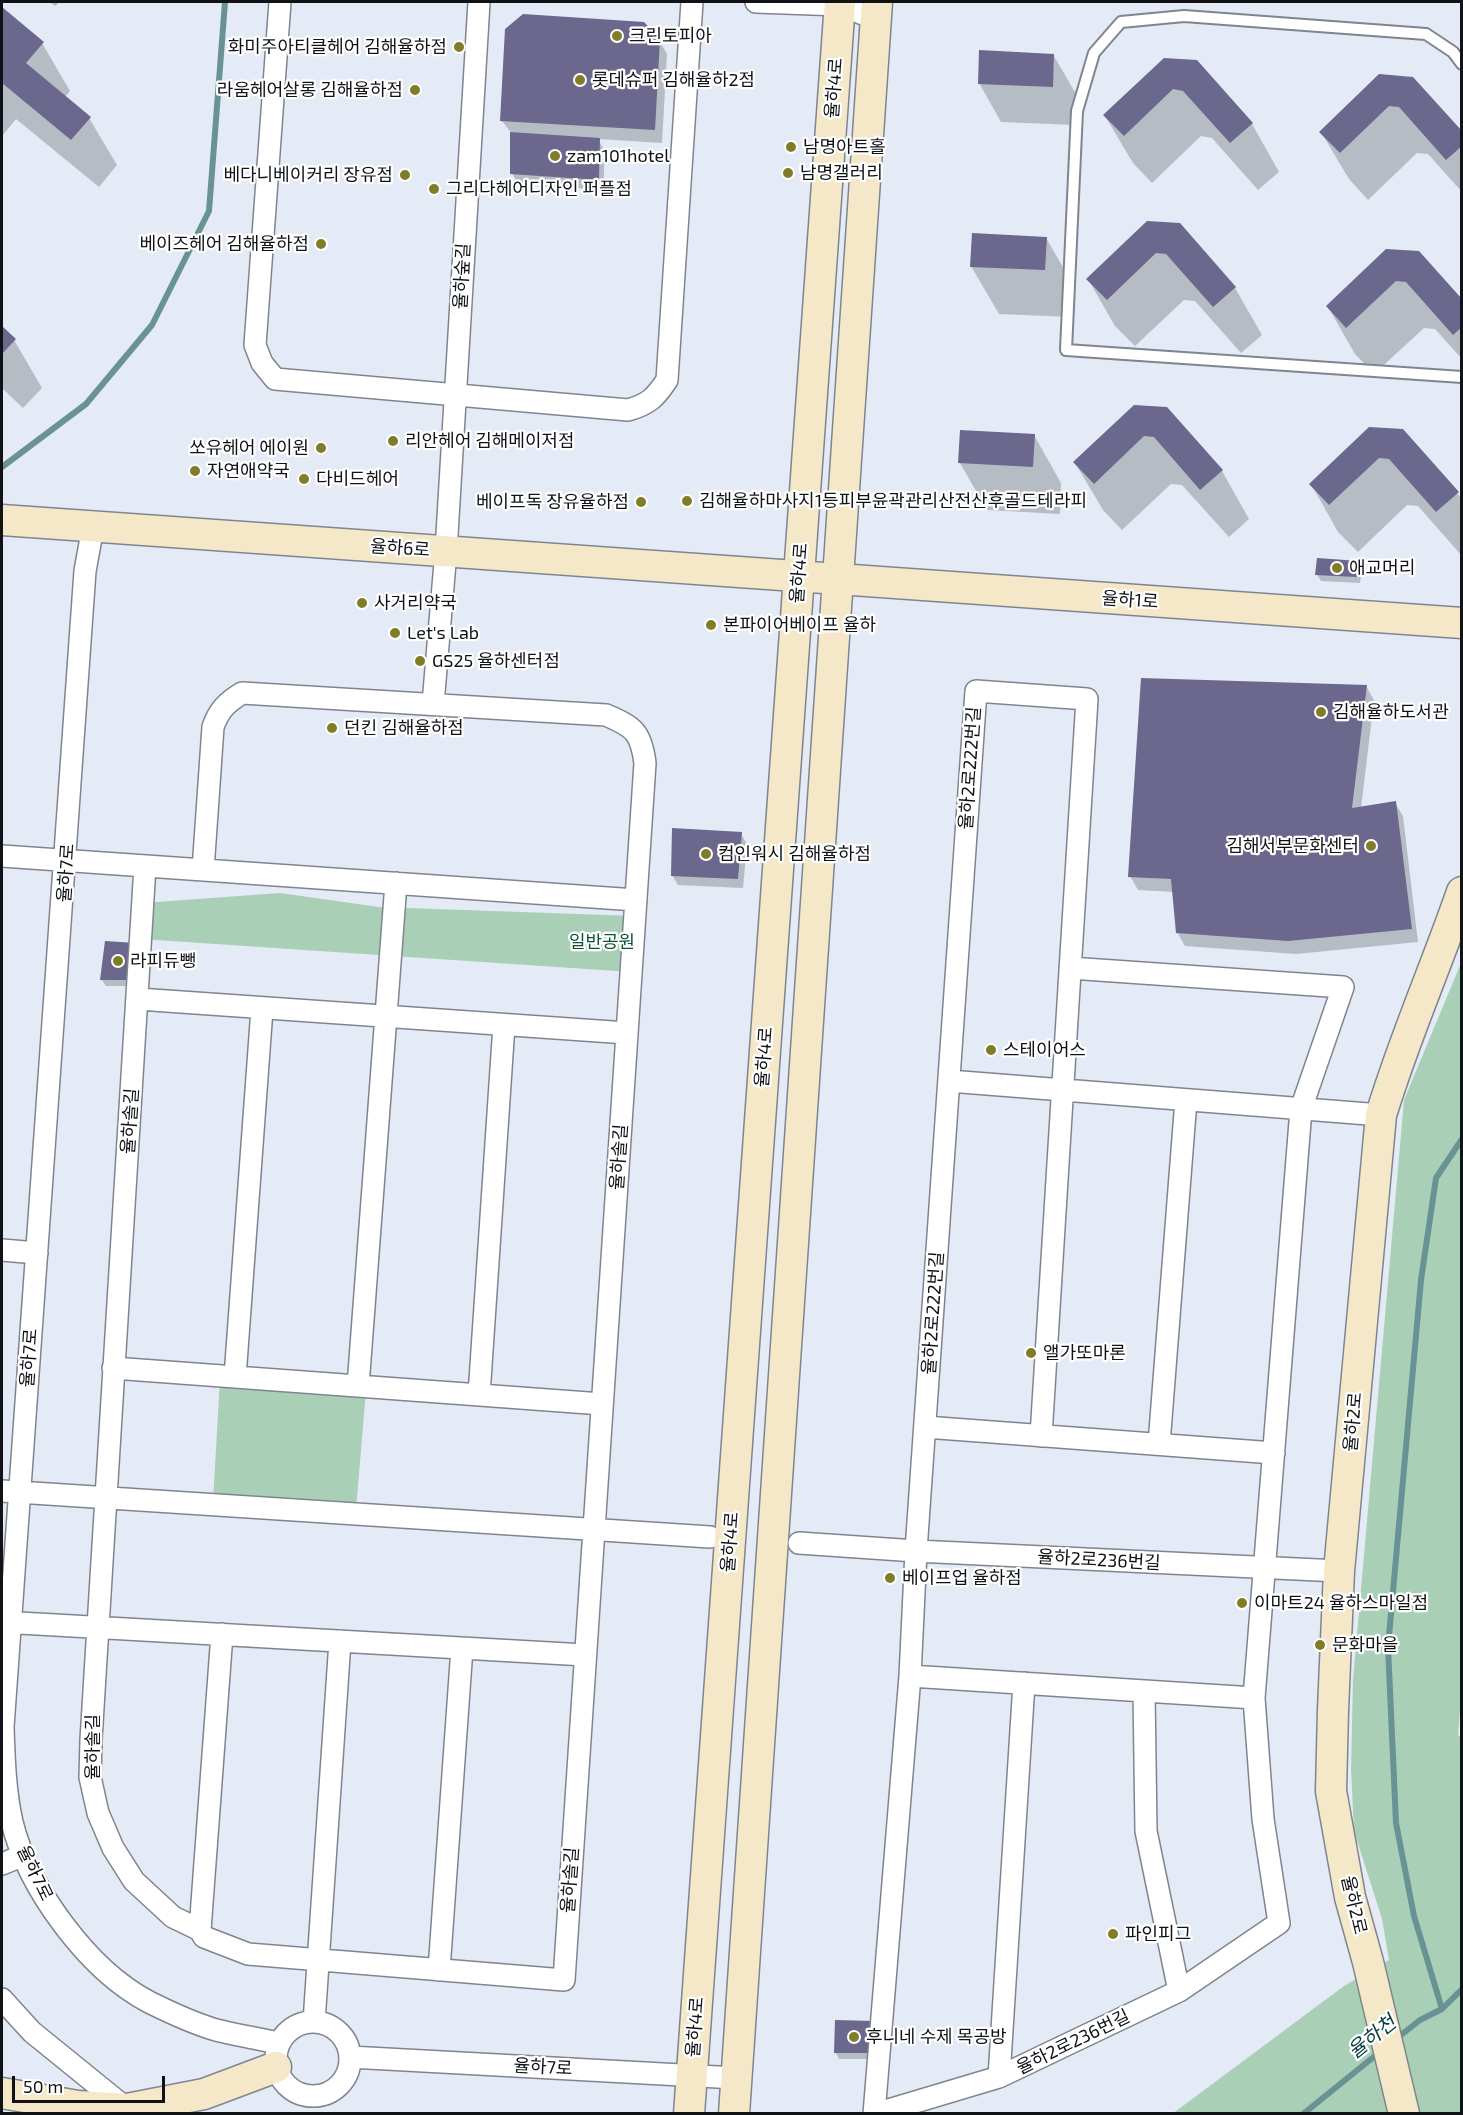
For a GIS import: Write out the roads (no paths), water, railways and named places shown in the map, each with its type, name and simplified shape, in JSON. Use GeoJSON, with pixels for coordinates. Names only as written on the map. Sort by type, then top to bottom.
{"type":"FeatureCollection","features":[{"type":"Feature","properties":{"kind":"main road","name":"율하4로"},"geometry":{"type":"LineString","coordinates":[[689,2114],[840,3]]}},
{"type":"Feature","properties":{"kind":"main road","name":"율하4로"},"geometry":{"type":"LineString","coordinates":[[734,2114],[877,10]]}},
{"type":"Feature","properties":{"kind":"main road","name":"율하6로"},"geometry":{"type":"LineString","coordinates":[[2,520],[799,576]]}},
{"type":"Feature","properties":{"kind":"main road","name":"율하1로"},"geometry":{"type":"LineString","coordinates":[[799,576],[1461,623]]}},
{"type":"Feature","properties":{"kind":"main road","name":"율하2로"},"geometry":{"type":"LineString","coordinates":[[1404,2114],[1350,1897],[1331,1791],[1333,1710],[1340,1571],[1381,1114],[1393,1074],[1461,892]]}},
{"type":"Feature","properties":{"kind":"main road"},"geometry":{"type":"LineString","coordinates":[[2,2093],[78,2106],[127,2109],[204,2094],[277,2055]]}},
{"type":"Feature","properties":{"kind":"street"},"geometry":{"type":"LineString","coordinates":[[280,2],[255,345],[262,363],[275,379],[628,410],[644,405],[657,395],[667,380],[692,2]]}},
{"type":"Feature","properties":{"kind":"street","name":"율하숲길"},"geometry":{"type":"LineString","coordinates":[[433,704],[446,551],[479,2]]}},
{"type":"Feature","properties":{"kind":"street"},"geometry":{"type":"LineString","coordinates":[[756,2],[840,3],[877,10]]}},
{"type":"Feature","properties":{"kind":"street","name":"율하7로"},"geometry":{"type":"LineString","coordinates":[[93,527],[85,571],[67,860],[37,1253],[11,1491],[3,1727],[4,1759],[12,1822],[24,1855],[46,1900],[92,1958],[123,1986],[149,2002],[277,2055]]}},
{"type":"Feature","properties":{"kind":"street","name":"율하2로222번길"},"geometry":{"type":"LineString","coordinates":[[916,1551],[976,691],[1086,699],[1041,1436]]}},
{"type":"Feature","properties":{"kind":"street","name":"율하솔길"},"geometry":{"type":"LineString","coordinates":[[145,866],[105,1497],[90,1777],[98,1813],[113,1848],[134,1881],[173,1917],[200,1930],[204,1937],[248,1954],[564,1980],[645,763],[639,737],[631,727],[606,715],[242,693],[227,702],[218,713],[213,728],[203,870]]}},
{"type":"Feature","properties":{"kind":"street"},"geometry":{"type":"LineString","coordinates":[[2,856],[636,900]]}},
{"type":"Feature","properties":{"kind":"street"},"geometry":{"type":"LineString","coordinates":[[358,1386],[396,883]]}},
{"type":"Feature","properties":{"kind":"street"},"geometry":{"type":"LineString","coordinates":[[1070,968],[1342,987],[1302,1108],[1263,1568]]}},
{"type":"Feature","properties":{"kind":"street"},"geometry":{"type":"LineString","coordinates":[[138,999],[627,1033]]}},
{"type":"Feature","properties":{"kind":"street"},"geometry":{"type":"LineString","coordinates":[[235,1377],[262,1009]]}},
{"type":"Feature","properties":{"kind":"street"},"geometry":{"type":"LineString","coordinates":[[479,1395],[504,1025]]}},
{"type":"Feature","properties":{"kind":"street"},"geometry":{"type":"LineString","coordinates":[[949,1081],[1381,1114]]}},
{"type":"Feature","properties":{"kind":"street"},"geometry":{"type":"LineString","coordinates":[[1159,1444],[1186,1100]]}},
{"type":"Feature","properties":{"kind":"street"},"geometry":{"type":"LineString","coordinates":[[2,1250],[37,1253]]}},
{"type":"Feature","properties":{"kind":"street"},"geometry":{"type":"LineString","coordinates":[[113,1368],[602,1404]]}},
{"type":"Feature","properties":{"kind":"street"},"geometry":{"type":"LineString","coordinates":[[925,1427],[1274,1453]]}},
{"type":"Feature","properties":{"kind":"street"},"geometry":{"type":"LineString","coordinates":[[11,1491],[710,1537]]}},
{"type":"Feature","properties":{"kind":"street"},"geometry":{"type":"LineString","coordinates":[[799,1543],[916,1551]]}},
{"type":"Feature","properties":{"kind":"street","name":"율하2로236번길"},"geometry":{"type":"LineString","coordinates":[[1263,1568],[1254,1698],[1263,1819],[1279,1923],[1179,1991],[999,2077],[875,2114],[910,1676],[916,1551],[1340,1571]]}},
{"type":"Feature","properties":{"kind":"street"},"geometry":{"type":"LineString","coordinates":[[6,1622],[585,1655]]}},
{"type":"Feature","properties":{"kind":"street"},"geometry":{"type":"LineString","coordinates":[[200,1930],[222,1634]]}},
{"type":"Feature","properties":{"kind":"street"},"geometry":{"type":"LineString","coordinates":[[314,2022],[340,1641]]}},
{"type":"Feature","properties":{"kind":"street"},"geometry":{"type":"LineString","coordinates":[[439,1970],[462,1648]]}},
{"type":"Feature","properties":{"kind":"street"},"geometry":{"type":"LineString","coordinates":[[910,1676],[1254,1698]]}},
{"type":"Feature","properties":{"kind":"street","name":"율하2로236번길"},"geometry":{"type":"LineString","coordinates":[[999,2077],[1024,1683]]}},
{"type":"Feature","properties":{"kind":"street"},"geometry":{"type":"LineString","coordinates":[[1144,1691],[1146,1831],[1179,1991]]}},
{"type":"Feature","properties":{"kind":"street"},"geometry":{"type":"LineString","coordinates":[[2,1864],[24,1855]]}},
{"type":"Feature","properties":{"kind":"street"},"geometry":{"type":"LineString","coordinates":[[2,1999],[32,2032],[127,2109]]}},
{"type":"Feature","properties":{"kind":"street"},"geometry":{"type":"LineString","coordinates":[[314,2022],[331,2026],[341,2034],[348,2045],[350,2057],[349,2069],[343,2081],[334,2090],[323,2095],[311,2096],[299,2094],[289,2088],[281,2078],[277,2055],[285,2033],[295,2026],[314,2022]]}},
{"type":"Feature","properties":{"kind":"street","name":"율하7로"},"geometry":{"type":"LineString","coordinates":[[350,2057],[736,2078]]}},
{"type":"Feature","properties":{"kind":"lane"},"geometry":{"type":"LineString","coordinates":[[1461,64],[1453,52],[1426,34],[1184,16],[1120,22],[1094,53],[1077,111],[1066,350],[1461,377]]}},
{"type":"Feature","properties":{"kind":"waterway"},"geometry":{"type":"LineString","coordinates":[[2,467],[86,404],[152,325],[209,211],[225,2]]}},
{"type":"Feature","properties":{"kind":"waterway"},"geometry":{"type":"LineString","coordinates":[[1442,2009],[1414,1916],[1396,1823],[1388,1647],[1421,1280],[1436,1178],[1462,1139]]}},
{"type":"Feature","properties":{"kind":"waterway","name":"율하천"},"geometry":{"type":"LineString","coordinates":[[1396,2039],[1420,2020],[1442,2009],[1462,1989]]}},
{"type":"Feature","properties":{"kind":"waterway","name":"율하천"},"geometry":{"type":"LineString","coordinates":[[1303,2114],[1381,2051]]}},
{"type":"Feature","properties":{"kind":"place","name":"크린토피아"},"geometry":{"type":"Point","coordinates":[617,36]}},
{"type":"Feature","properties":{"kind":"place","name":"화미주아티클헤어 김해율하점"},"geometry":{"type":"Point","coordinates":[459,47]}},
{"type":"Feature","properties":{"kind":"place","name":"롯데슈퍼 김해율하2점"},"geometry":{"type":"Point","coordinates":[580,80]}},
{"type":"Feature","properties":{"kind":"place","name":"라움헤어살롱 김해율하점"},"geometry":{"type":"Point","coordinates":[415,90]}},
{"type":"Feature","properties":{"kind":"place","name":"남명아트홀"},"geometry":{"type":"Point","coordinates":[791,147]}},
{"type":"Feature","properties":{"kind":"place","name":"zam101hotel"},"geometry":{"type":"Point","coordinates":[555,156]}},
{"type":"Feature","properties":{"kind":"place","name":"남명갤러리"},"geometry":{"type":"Point","coordinates":[788,173]}},
{"type":"Feature","properties":{"kind":"place","name":"베다니베이커리 장유점"},"geometry":{"type":"Point","coordinates":[405,175]}},
{"type":"Feature","properties":{"kind":"place","name":"그리다헤어디자인 퍼플점"},"geometry":{"type":"Point","coordinates":[434,189]}},
{"type":"Feature","properties":{"kind":"place","name":"베이즈헤어 김해율하점"},"geometry":{"type":"Point","coordinates":[321,244]}},
{"type":"Feature","properties":{"kind":"place","name":"리안헤어 김해메이저점"},"geometry":{"type":"Point","coordinates":[393,441]}},
{"type":"Feature","properties":{"kind":"place","name":"쏘유헤어 에이원"},"geometry":{"type":"Point","coordinates":[321,448]}},
{"type":"Feature","properties":{"kind":"place","name":"자연애약국"},"geometry":{"type":"Point","coordinates":[195,471]}},
{"type":"Feature","properties":{"kind":"place","name":"다비드헤어"},"geometry":{"type":"Point","coordinates":[304,479]}},
{"type":"Feature","properties":{"kind":"place","name":"김해율하마사지1등피부윤곽관리산전산후골드테라피"},"geometry":{"type":"Point","coordinates":[687,501]}},
{"type":"Feature","properties":{"kind":"place","name":"베이프독 장유율하점"},"geometry":{"type":"Point","coordinates":[641,502]}},
{"type":"Feature","properties":{"kind":"place","name":"애교머리"},"geometry":{"type":"Point","coordinates":[1337,568]}},
{"type":"Feature","properties":{"kind":"place","name":"사거리약국"},"geometry":{"type":"Point","coordinates":[362,603]}},
{"type":"Feature","properties":{"kind":"place","name":"본파이어베이프 율하"},"geometry":{"type":"Point","coordinates":[711,625]}},
{"type":"Feature","properties":{"kind":"place","name":"Let's Lab"},"geometry":{"type":"Point","coordinates":[395,633]}},
{"type":"Feature","properties":{"kind":"place","name":"GS25 율하센터점"},"geometry":{"type":"Point","coordinates":[420,661]}},
{"type":"Feature","properties":{"kind":"place","name":"김해율하도서관"},"geometry":{"type":"Point","coordinates":[1321,712]}},
{"type":"Feature","properties":{"kind":"place","name":"던킨 김해율하점"},"geometry":{"type":"Point","coordinates":[332,728]}},
{"type":"Feature","properties":{"kind":"place","name":"김해서부문화센터"},"geometry":{"type":"Point","coordinates":[1371,846]}},
{"type":"Feature","properties":{"kind":"place","name":"컴인워시 김해율하점"},"geometry":{"type":"Point","coordinates":[706,854]}},
{"type":"Feature","properties":{"kind":"place","name":"라피듀뺑"},"geometry":{"type":"Point","coordinates":[118,961]}},
{"type":"Feature","properties":{"kind":"place","name":"스테이어스"},"geometry":{"type":"Point","coordinates":[991,1050]}},
{"type":"Feature","properties":{"kind":"place","name":"앨가또마론"},"geometry":{"type":"Point","coordinates":[1031,1353]}},
{"type":"Feature","properties":{"kind":"place","name":"베이프업 율하점"},"geometry":{"type":"Point","coordinates":[890,1578]}},
{"type":"Feature","properties":{"kind":"place","name":"이마트24 율하스마일점"},"geometry":{"type":"Point","coordinates":[1242,1603]}},
{"type":"Feature","properties":{"kind":"place","name":"문화마을"},"geometry":{"type":"Point","coordinates":[1320,1645]}},
{"type":"Feature","properties":{"kind":"place","name":"파인피그"},"geometry":{"type":"Point","coordinates":[1113,1934]}},
{"type":"Feature","properties":{"kind":"place","name":"후니네 수제 목공방"},"geometry":{"type":"Point","coordinates":[854,2037]}},
{"type":"Feature","properties":{"kind":"park label","name":"일반공원"},"geometry":{"type":"Point","coordinates":[602,942]}}]}
